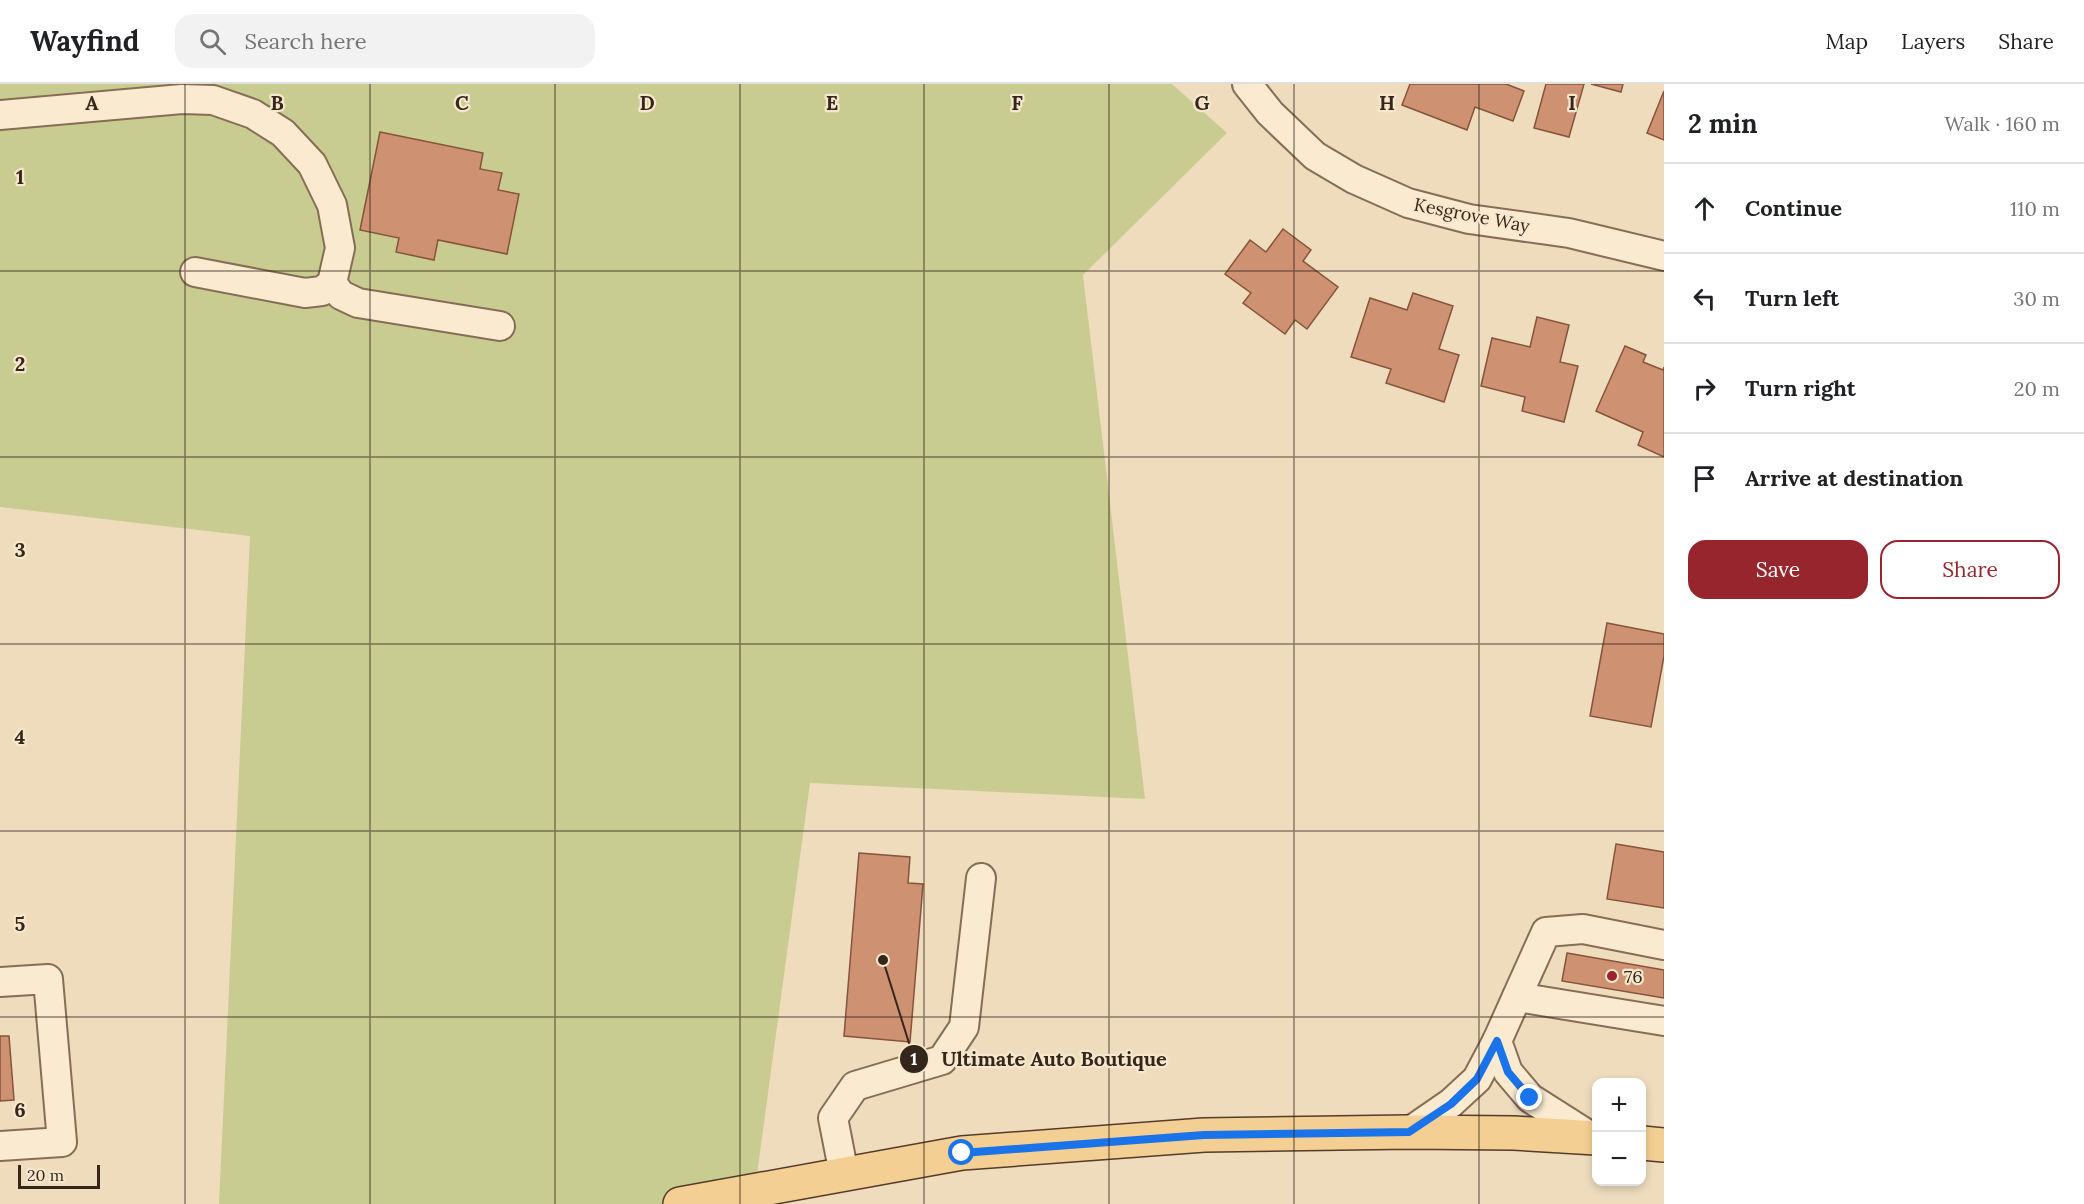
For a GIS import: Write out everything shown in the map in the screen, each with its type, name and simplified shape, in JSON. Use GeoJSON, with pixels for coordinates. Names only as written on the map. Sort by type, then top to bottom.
{"type":"FeatureCollection","features":[{"type":"Feature","properties":{"kind":"main road"},"geometry":{"type":"LineString","coordinates":[[680,1204],[962,1153],[1181,1137],[1409,1132],[1514,1133],[1592,1138]]}},
{"type":"Feature","properties":{"kind":"main road"},"geometry":{"type":"LineString","coordinates":[[1646,1143],[1664,1145]]}},
{"type":"Feature","properties":{"kind":"street","name":"Kesgrove Way"},"geometry":{"type":"LineString","coordinates":[[1247,84],[1270,112],[1315,156],[1354,179],[1408,203],[1469,219],[1569,233],[1664,256]]}},
{"type":"Feature","properties":{"kind":"street"},"geometry":{"type":"LineString","coordinates":[[0,115],[182,99],[213,100],[253,114],[283,133],[312,164],[332,205],[340,248],[332,283],[322,291],[305,293],[195,272]]}},
{"type":"Feature","properties":{"kind":"street"},"geometry":{"type":"LineString","coordinates":[[332,283],[341,295],[358,303],[500,326]]}},
{"type":"Feature","properties":{"kind":"street"},"geometry":{"type":"LineString","coordinates":[[844,1174],[833,1118],[855,1086],[942,1060],[964,1027],[981,878]]}},
{"type":"Feature","properties":{"kind":"street"},"geometry":{"type":"LineString","coordinates":[[1409,1132],[1451,1104],[1477,1079],[1497,1041],[1546,932],[1583,929],[1664,945]]}},
{"type":"Feature","properties":{"kind":"street"},"geometry":{"type":"LineString","coordinates":[[0,982],[48,979],[62,1142],[0,1146]]}},
{"type":"Feature","properties":{"kind":"street"},"geometry":{"type":"LineString","coordinates":[[1517,997],[1664,1021]]}},
{"type":"Feature","properties":{"kind":"street"},"geometry":{"type":"LineString","coordinates":[[1497,1041],[1508,1072],[1530,1098],[1592,1136]]}},
{"type":"Feature","properties":{"kind":"green space"},"geometry":{"type":"Polygon","coordinates":[[[0,84],[1172,84],[1227,133],[1083,275],[1145,799],[810,783],[753,1204],[219,1204],[250,536],[0,507],[0,84]]]}},
{"type":"Feature","properties":{"kind":"building"},"geometry":{"type":"Polygon","coordinates":[[[1410,84],[1506,84],[1524,91],[1513,121],[1475,107],[1467,130],[1402,105],[1410,84]]]}},
{"type":"Feature","properties":{"kind":"building"},"geometry":{"type":"Polygon","coordinates":[[[1546,84],[1584,84],[1569,137],[1534,128],[1546,84]]]}},
{"type":"Feature","properties":{"kind":"building"},"geometry":{"type":"Polygon","coordinates":[[[1591,84],[1623,84],[1621,92],[1591,84]]]}},
{"type":"Feature","properties":{"kind":"building"},"geometry":{"type":"Polygon","coordinates":[[[1664,91],[1664,140],[1647,133],[1664,91]]]}},
{"type":"Feature","properties":{"kind":"building"},"geometry":{"type":"Polygon","coordinates":[[[380,132],[483,153],[480,169],[502,173],[498,190],[519,194],[507,254],[438,240],[434,260],[396,252],[399,238],[360,230],[380,132]]]}},
{"type":"Feature","properties":{"kind":"building"},"geometry":{"type":"Polygon","coordinates":[[[1283,229],[1311,250],[1303,261],[1338,287],[1307,329],[1295,320],[1285,334],[1243,303],[1251,293],[1225,274],[1250,240],[1266,252],[1283,229]]]}},
{"type":"Feature","properties":{"kind":"building"},"geometry":{"type":"Polygon","coordinates":[[[1413,293],[1453,306],[1439,349],[1459,355],[1444,402],[1386,383],[1391,369],[1351,357],[1370,298],[1407,310],[1413,293]]]}},
{"type":"Feature","properties":{"kind":"building"},"geometry":{"type":"Polygon","coordinates":[[[1537,317],[1569,325],[1560,362],[1578,366],[1564,422],[1522,411],[1525,397],[1481,386],[1492,338],[1530,347],[1537,317]]]}},
{"type":"Feature","properties":{"kind":"building"},"geometry":{"type":"Polygon","coordinates":[[[1625,346],[1646,355],[1643,362],[1663,370],[1664,367],[1664,457],[1638,445],[1643,432],[1596,411],[1625,346]]]}},
{"type":"Feature","properties":{"kind":"building"},"geometry":{"type":"Polygon","coordinates":[[[1607,623],[1664,634],[1664,656],[1651,727],[1590,716],[1607,623]]]}},
{"type":"Feature","properties":{"kind":"building"},"geometry":{"type":"Polygon","coordinates":[[[1616,844],[1664,852],[1664,908],[1607,899],[1616,844]]]}},
{"type":"Feature","properties":{"kind":"building"},"geometry":{"type":"Polygon","coordinates":[[[859,853],[910,857],[908,883],[923,884],[910,1042],[844,1036],[859,853]]]}},
{"type":"Feature","properties":{"kind":"building"},"geometry":{"type":"Polygon","coordinates":[[[1567,953],[1664,970],[1664,998],[1562,981],[1567,953]]]}},
{"type":"Feature","properties":{"kind":"building"},"geometry":{"type":"Polygon","coordinates":[[[0,1036],[9,1036],[14,1100],[0,1101],[0,1036]]]}},
{"type":"Feature","properties":{"kind":"place","name":"Ultimate Auto Boutique"},"geometry":{"type":"Point","coordinates":[883,960]}},
{"type":"Feature","properties":{"kind":"place","name":"76"},"geometry":{"type":"Point","coordinates":[1612,976]}},
{"type":"Feature","properties":{"kind":"route"},"geometry":{"type":"LineString","coordinates":[[962,1153],[1204,1135],[1409,1132],[1451,1104],[1477,1079],[1497,1041],[1508,1072],[1530,1098]]}}]}
